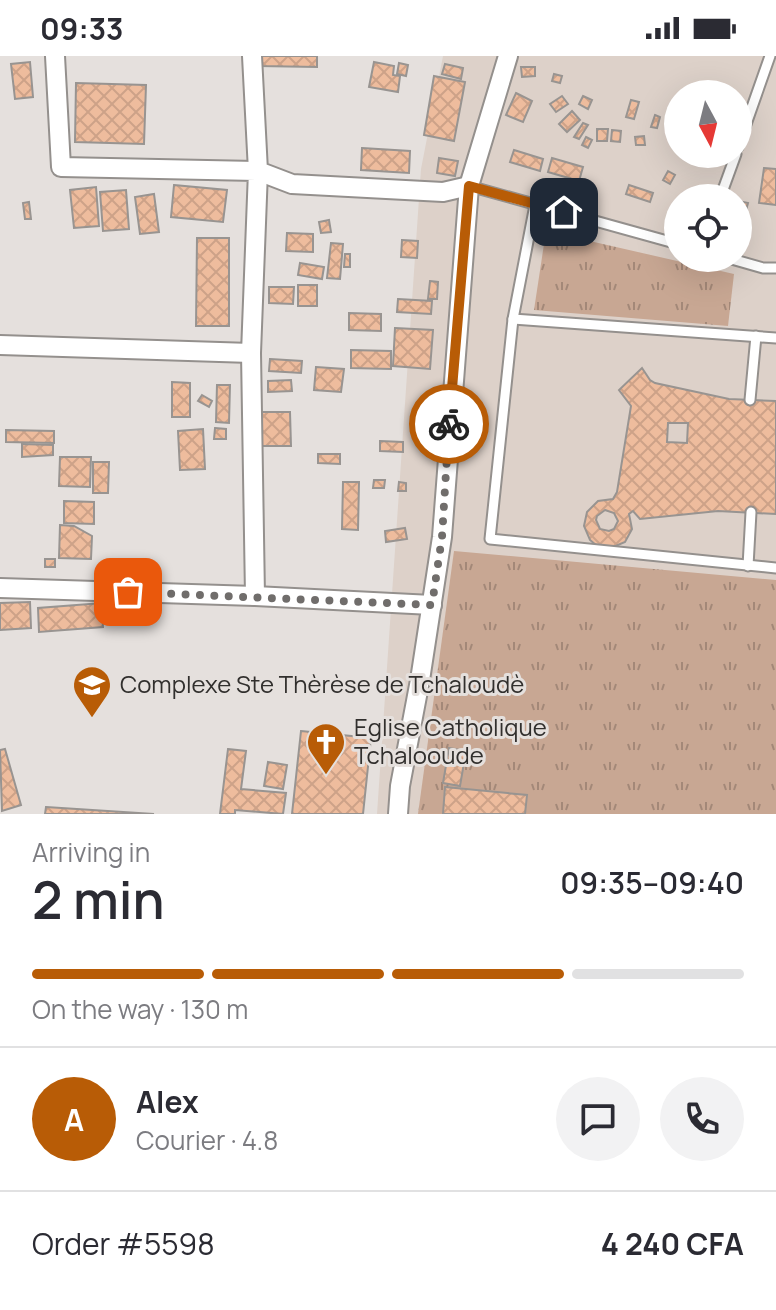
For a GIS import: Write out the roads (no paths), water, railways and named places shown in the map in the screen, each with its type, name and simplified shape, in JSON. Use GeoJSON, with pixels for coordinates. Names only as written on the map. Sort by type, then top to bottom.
{"type":"FeatureCollection","features":[{"type":"Feature","properties":{"kind":"street"},"geometry":{"type":"LineString","coordinates":[[55,56],[61,167],[258,171],[292,184],[443,192],[469,186]]}},
{"type":"Feature","properties":{"kind":"street"},"geometry":{"type":"LineString","coordinates":[[252,56],[258,171],[251,353],[255,596]]}},
{"type":"Feature","properties":{"kind":"street"},"geometry":{"type":"LineString","coordinates":[[398,814],[400,786],[442,537],[469,186],[508,56]]}},
{"type":"Feature","properties":{"kind":"street"},"geometry":{"type":"LineString","coordinates":[[0,345],[251,353]]}},
{"type":"Feature","properties":{"kind":"street"},"geometry":{"type":"LineString","coordinates":[[0,588],[432,605]]}},
{"type":"Feature","properties":{"kind":"lane"},"geometry":{"type":"LineString","coordinates":[[752,110],[771,60]]}},
{"type":"Feature","properties":{"kind":"lane"},"geometry":{"type":"LineString","coordinates":[[469,186],[664,240]]}},
{"type":"Feature","properties":{"kind":"lane"},"geometry":{"type":"LineString","coordinates":[[535,205],[513,319],[490,539],[776,568]]}},
{"type":"Feature","properties":{"kind":"lane"},"geometry":{"type":"LineString","coordinates":[[752,265],[776,268]]}},
{"type":"Feature","properties":{"kind":"lane"},"geometry":{"type":"LineString","coordinates":[[513,319],[776,338]]}},
{"type":"Feature","properties":{"kind":"lane"},"geometry":{"type":"LineString","coordinates":[[750,400],[756,336]]}},
{"type":"Feature","properties":{"kind":"lane"},"geometry":{"type":"LineString","coordinates":[[748,566],[751,512]]}},
{"type":"Feature","properties":{"kind":"place","name":"Complexe Ste Thèrèse de Tchaloudè"},"geometry":{"type":"Point","coordinates":[92,719]}},
{"type":"Feature","properties":{"kind":"place","name":"Eglise Catholique Tchalooude"},"geometry":{"type":"Point","coordinates":[326,776]}}]}
